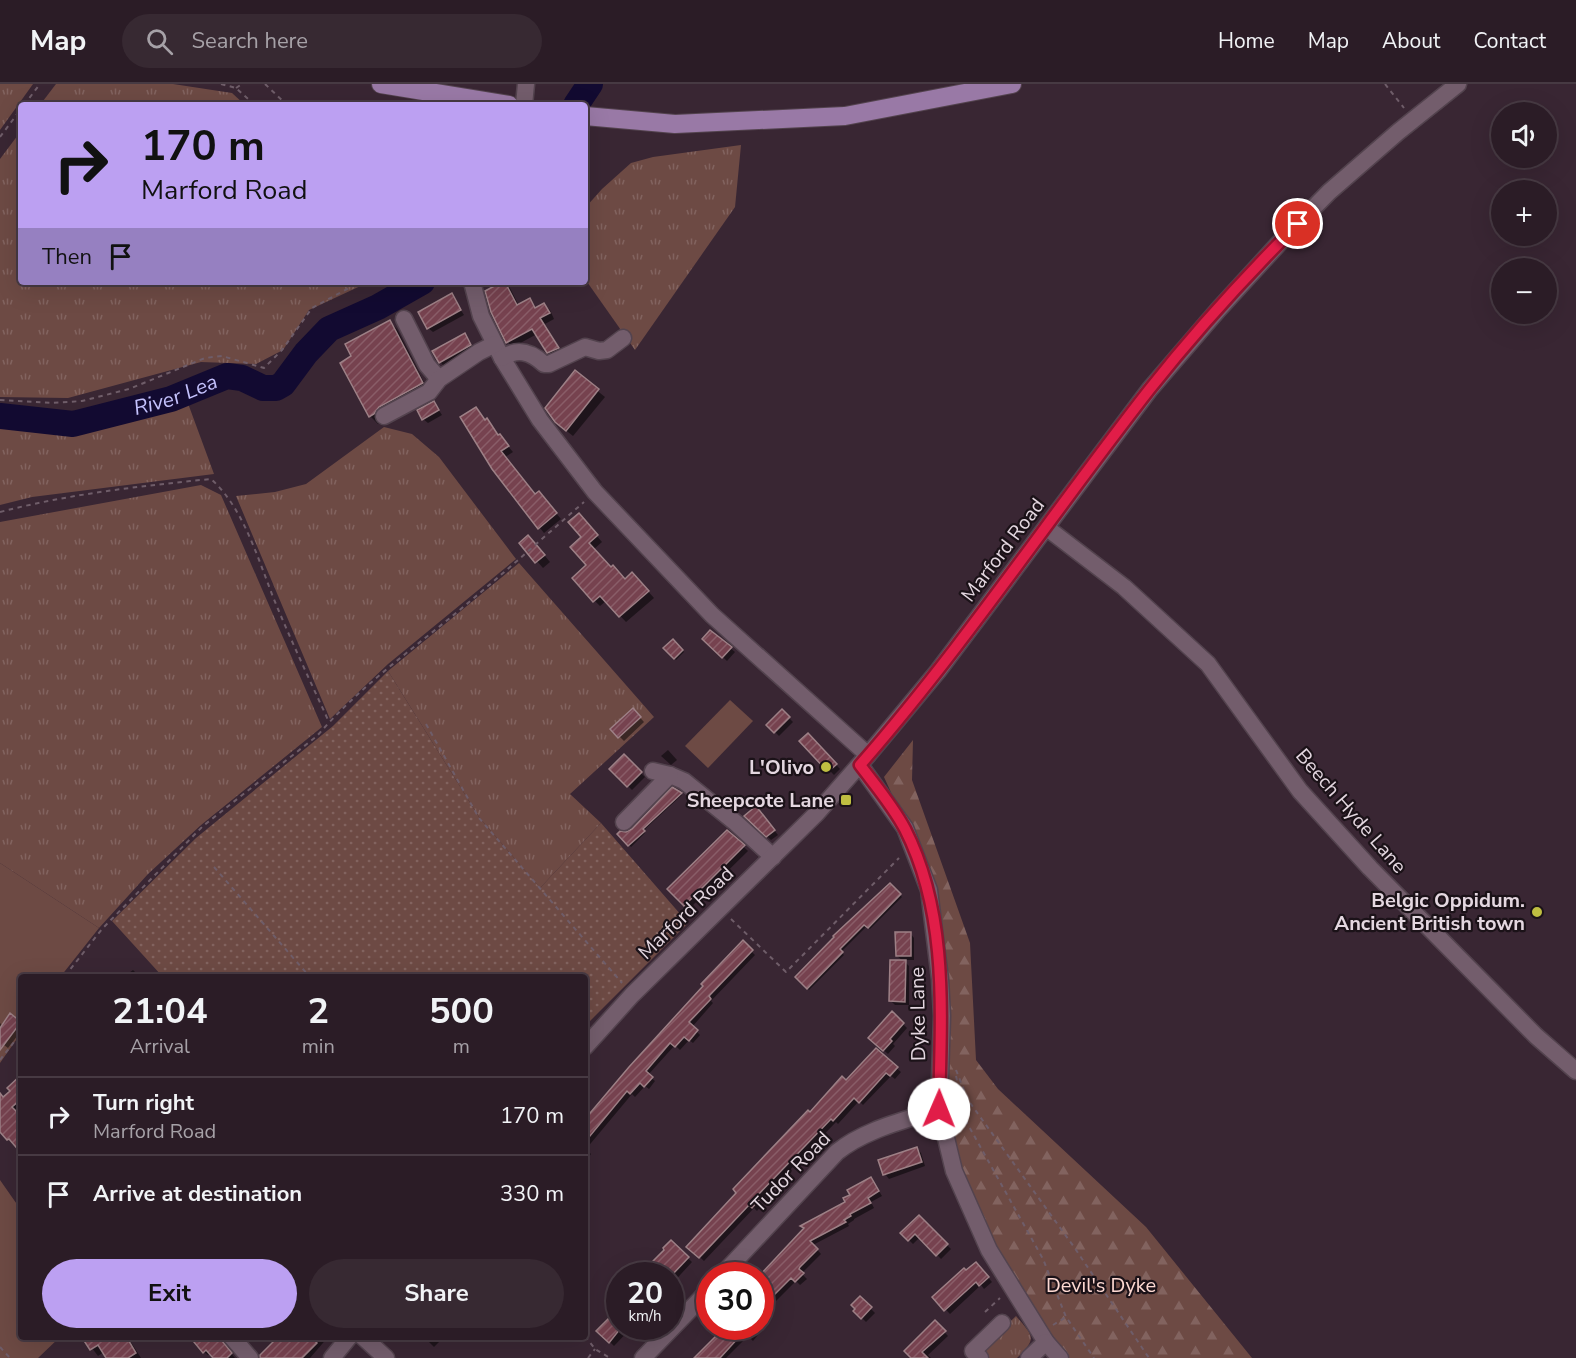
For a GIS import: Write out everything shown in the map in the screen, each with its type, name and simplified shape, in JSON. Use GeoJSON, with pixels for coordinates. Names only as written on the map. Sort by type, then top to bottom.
{"type":"FeatureCollection","features":[{"type":"Feature","properties":{"kind":"main road"},"geometry":{"type":"LineString","coordinates":[[381,84],[491,102]]}},
{"type":"Feature","properties":{"kind":"main road"},"geometry":{"type":"LineString","coordinates":[[588,116],[675,124],[845,116],[1012,84]]}},
{"type":"Feature","properties":{"kind":"street"},"geometry":{"type":"LineString","coordinates":[[524,102],[526,84]]}},
{"type":"Feature","properties":{"kind":"street","name":"Marford Road"},"geometry":{"type":"LineString","coordinates":[[588,1044],[632,994],[773,857],[864,760],[938,671],[1150,389],[1218,310],[1329,192],[1413,119],[1458,84]]}},
{"type":"Feature","properties":{"kind":"street"},"geometry":{"type":"LineString","coordinates":[[473,285],[481,316],[498,351],[540,420],[596,492],[712,615],[864,760]]}},
{"type":"Feature","properties":{"kind":"street"},"geometry":{"type":"LineString","coordinates":[[404,319],[427,365],[439,379]]}},
{"type":"Feature","properties":{"kind":"street"},"geometry":{"type":"LineString","coordinates":[[384,416],[429,392],[439,379],[478,352],[522,351],[544,364],[549,364],[585,347],[599,351],[607,350],[623,338]]}},
{"type":"Feature","properties":{"kind":"street","name":"Beech Hyde Lane"},"geometry":{"type":"LineString","coordinates":[[1047,528],[1124,587],[1208,664],[1299,791],[1370,868],[1536,1036],[1576,1071]]}},
{"type":"Feature","properties":{"kind":"street","name":"Dyke Lane"},"geometry":{"type":"LineString","coordinates":[[864,760],[905,828],[929,890],[940,979],[942,1016],[939,1109],[954,1172],[989,1250],[1046,1342],[1060,1358]]}},
{"type":"Feature","properties":{"kind":"street"},"geometry":{"type":"LineString","coordinates":[[653,771],[684,781],[773,857]]}},
{"type":"Feature","properties":{"kind":"street"},"geometry":{"type":"LineString","coordinates":[[624,822],[670,775]]}},
{"type":"Feature","properties":{"kind":"street","name":"Tudor Road"},"geometry":{"type":"LineString","coordinates":[[734,1262],[849,1142],[871,1132],[939,1109]]}},
{"type":"Feature","properties":{"kind":"street"},"geometry":{"type":"LineString","coordinates":[[643,1358],[696,1303]]}},
{"type":"Feature","properties":{"kind":"street"},"geometry":{"type":"LineString","coordinates":[[980,1358],[973,1351],[1002,1323]]}},
{"type":"Feature","properties":{"kind":"street"},"geometry":{"type":"LineString","coordinates":[[234,1340],[250,1358]]}},
{"type":"Feature","properties":{"kind":"street"},"geometry":{"type":"LineString","coordinates":[[332,1358],[347,1340]]}},
{"type":"Feature","properties":{"kind":"street"},"geometry":{"type":"LineString","coordinates":[[366,1340],[386,1358]]}},
{"type":"Feature","properties":{"kind":"street"},"geometry":{"type":"LineString","coordinates":[[1029,1358],[1046,1342]]}},
{"type":"Feature","properties":{"kind":"path"},"geometry":{"type":"LineString","coordinates":[[26,102],[40,84]]}},
{"type":"Feature","properties":{"kind":"path"},"geometry":{"type":"LineString","coordinates":[[221,84],[236,88],[252,102]]}},
{"type":"Feature","properties":{"kind":"path"},"geometry":{"type":"LineString","coordinates":[[236,88],[242,84]]}},
{"type":"Feature","properties":{"kind":"path"},"geometry":{"type":"LineString","coordinates":[[265,84],[284,102]]}},
{"type":"Feature","properties":{"kind":"path"},"geometry":{"type":"LineString","coordinates":[[1385,84],[1413,119]]}},
{"type":"Feature","properties":{"kind":"path"},"geometry":{"type":"LineString","coordinates":[[0,137],[18,113]]}},
{"type":"Feature","properties":{"kind":"path"},"geometry":{"type":"LineString","coordinates":[[0,400],[52,403],[82,401],[129,389],[205,358],[222,356],[264,368],[282,350],[312,308],[350,285]]}},
{"type":"Feature","properties":{"kind":"path"},"geometry":{"type":"LineString","coordinates":[[0,512],[32,503],[211,479],[228,497],[240,519],[278,611],[329,722]]}},
{"type":"Feature","properties":{"kind":"path"},"geometry":{"type":"LineString","coordinates":[[67,974],[102,929],[203,826],[317,736],[329,722],[389,667],[470,602],[596,492]]}},
{"type":"Feature","properties":{"kind":"path"},"geometry":{"type":"LineString","coordinates":[[426,724],[479,818],[632,994]]}},
{"type":"Feature","properties":{"kind":"path"},"geometry":{"type":"LineString","coordinates":[[721,908],[786,972],[912,846]]}},
{"type":"Feature","properties":{"kind":"path"},"geometry":{"type":"LineString","coordinates":[[214,867],[307,974]]}},
{"type":"Feature","properties":{"kind":"path"},"geometry":{"type":"LineString","coordinates":[[0,1060],[18,1037]]}},
{"type":"Feature","properties":{"kind":"path"},"geometry":{"type":"LineString","coordinates":[[1094,1358],[1066,1317],[1043,1259],[967,1123],[953,1064],[968,1100],[1074,1247],[1149,1358]]}},
{"type":"Feature","properties":{"kind":"path"},"geometry":{"type":"LineString","coordinates":[[985,1312],[1012,1287]]}},
{"type":"Feature","properties":{"kind":"path"},"geometry":{"type":"LineString","coordinates":[[588,1340],[595,1349],[610,1358]]}},
{"type":"Feature","properties":{"kind":"path"},"geometry":{"type":"LineString","coordinates":[[0,1347],[10,1358]]}},
{"type":"Feature","properties":{"kind":"path"},"geometry":{"type":"LineString","coordinates":[[588,1358],[595,1349]]}},
{"type":"Feature","properties":{"kind":"green space"},"geometry":{"type":"Polygon","coordinates":[[[0,84],[33,84],[18,102],[0,130],[0,84]]]}},
{"type":"Feature","properties":{"kind":"green space"},"geometry":{"type":"Polygon","coordinates":[[[56,84],[173,84],[232,93],[242,102],[42,102],[56,84]]]}},
{"type":"Feature","properties":{"kind":"green space"},"geometry":{"type":"Polygon","coordinates":[[[18,135],[18,285],[363,285],[309,310],[283,350],[256,364],[201,362],[68,398],[0,397],[0,159],[18,135]]]}},
{"type":"Feature","properties":{"kind":"green space"},"geometry":{"type":"Polygon","coordinates":[[[741,145],[735,207],[635,350],[588,283],[588,205],[631,163],[653,157],[741,145]]]}},
{"type":"Feature","properties":{"kind":"green space"},"geometry":{"type":"Polygon","coordinates":[[[186,398],[214,474],[32,497],[0,505],[0,424],[63,430],[186,398]]]}},
{"type":"Feature","properties":{"kind":"green space"},"geometry":{"type":"Polygon","coordinates":[[[384,427],[412,434],[439,457],[516,559],[388,664],[330,719],[236,496],[275,492],[306,484],[384,427]]]}},
{"type":"Feature","properties":{"kind":"green space"},"geometry":{"type":"Polygon","coordinates":[[[201,485],[221,495],[322,727],[201,825],[148,874],[99,928],[0,863],[0,522],[201,485]]]}},
{"type":"Feature","properties":{"kind":"green space"},"geometry":{"type":"Polygon","coordinates":[[[519,563],[654,717],[570,794],[601,823],[540,888],[479,817],[388,671],[519,563]]]}},
{"type":"Feature","properties":{"kind":"green space"},"geometry":{"type":"Polygon","coordinates":[[[388,671],[479,817],[540,888],[601,823],[688,923],[588,1023],[588,974],[160,974],[112,921],[196,838],[333,726],[388,671]]]}},
{"type":"Feature","properties":{"kind":"green space"},"geometry":{"type":"Polygon","coordinates":[[[730,700],[753,721],[708,768],[685,746],[730,700]]]}},
{"type":"Feature","properties":{"kind":"green space","name":"Devil's Dyke"},"geometry":{"type":"Polygon","coordinates":[[[913,740],[912,780],[970,943],[976,1060],[998,1089],[1146,1227],[1252,1358],[1066,1358],[991,1240],[958,1166],[941,1096],[931,885],[884,777],[913,740]]]}},
{"type":"Feature","properties":{"kind":"green space"},"geometry":{"type":"Polygon","coordinates":[[[0,863],[99,928],[63,974],[18,974],[18,1037],[0,1063],[0,863]]]}},
{"type":"Feature","properties":{"kind":"green space"},"geometry":{"type":"Polygon","coordinates":[[[0,1180],[18,1206],[18,1340],[57,1340],[38,1358],[0,1358],[0,1180]]]}},
{"type":"Feature","properties":{"kind":"green space"},"geometry":{"type":"Polygon","coordinates":[[[1016,1316],[1030,1333],[1028,1346],[1017,1358],[987,1358],[983,1354],[984,1347],[1016,1316]]]}},
{"type":"Feature","properties":{"kind":"building"},"geometry":{"type":"Polygon","coordinates":[[[496,285],[507,285],[517,305],[530,298],[535,308],[544,303],[550,313],[540,318],[559,348],[547,353],[532,329],[506,343],[491,312],[485,291],[496,285]]]}},
{"type":"Feature","properties":{"kind":"building"},"geometry":{"type":"Polygon","coordinates":[[[452,293],[461,310],[427,329],[418,312],[452,293]]]}},
{"type":"Feature","properties":{"kind":"building"},"geometry":{"type":"Polygon","coordinates":[[[390,320],[423,383],[379,407],[369,417],[340,363],[351,356],[345,344],[390,320]]]}},
{"type":"Feature","properties":{"kind":"building"},"geometry":{"type":"Polygon","coordinates":[[[465,333],[471,345],[439,363],[432,351],[465,333]]]}},
{"type":"Feature","properties":{"kind":"building"},"geometry":{"type":"Polygon","coordinates":[[[575,370],[599,389],[566,431],[555,422],[545,408],[575,370]]]}},
{"type":"Feature","properties":{"kind":"building"},"geometry":{"type":"Polygon","coordinates":[[[434,401],[439,410],[422,420],[417,410],[434,401]]]}},
{"type":"Feature","properties":{"kind":"building"},"geometry":{"type":"Polygon","coordinates":[[[476,407],[509,446],[501,451],[535,494],[539,491],[557,513],[538,529],[492,469],[460,417],[476,407]]]}},
{"type":"Feature","properties":{"kind":"building"},"geometry":{"type":"Polygon","coordinates":[[[579,513],[598,535],[589,543],[625,579],[632,572],[649,591],[619,617],[600,596],[593,602],[572,578],[586,565],[570,547],[581,537],[568,522],[579,513]]]}},
{"type":"Feature","properties":{"kind":"building"},"geometry":{"type":"Polygon","coordinates":[[[528,535],[545,555],[535,563],[519,543],[528,535]]]}},
{"type":"Feature","properties":{"kind":"building"},"geometry":{"type":"Polygon","coordinates":[[[710,630],[732,647],[722,658],[702,639],[710,630]]]}},
{"type":"Feature","properties":{"kind":"building"},"geometry":{"type":"Polygon","coordinates":[[[673,639],[683,650],[674,659],[663,648],[673,639]]]}},
{"type":"Feature","properties":{"kind":"building"},"geometry":{"type":"Polygon","coordinates":[[[633,708],[641,717],[618,738],[610,729],[633,708]]]}},
{"type":"Feature","properties":{"kind":"building"},"geometry":{"type":"Polygon","coordinates":[[[782,709],[790,717],[774,733],[766,725],[782,709]]]}},
{"type":"Feature","properties":{"kind":"building"},"geometry":{"type":"Polygon","coordinates":[[[808,733],[837,764],[828,772],[799,741],[808,733]]]}},
{"type":"Feature","properties":{"kind":"building"},"geometry":{"type":"Polygon","coordinates":[[[624,754],[642,772],[627,787],[609,769],[624,754]]]}},
{"type":"Feature","properties":{"kind":"building"},"geometry":{"type":"Polygon","coordinates":[[[672,787],[682,793],[628,846],[617,834],[620,831],[626,832],[632,829],[672,787]]]}},
{"type":"Feature","properties":{"kind":"building"},"geometry":{"type":"Polygon","coordinates":[[[756,806],[775,830],[766,837],[744,816],[756,806]]]}},
{"type":"Feature","properties":{"kind":"building"},"geometry":{"type":"Polygon","coordinates":[[[727,830],[745,845],[684,906],[667,889],[727,830]]]}},
{"type":"Feature","properties":{"kind":"building"},"geometry":{"type":"Polygon","coordinates":[[[890,883],[901,894],[868,928],[864,925],[840,949],[843,952],[807,989],[795,977],[833,936],[890,883]]]}},
{"type":"Feature","properties":{"kind":"building"},"geometry":{"type":"Polygon","coordinates":[[[895,932],[911,932],[911,956],[896,956],[895,932]]]}},
{"type":"Feature","properties":{"kind":"building"},"geometry":{"type":"Polygon","coordinates":[[[743,940],[753,950],[709,996],[711,999],[689,1022],[698,1030],[689,1041],[684,1037],[675,1047],[670,1043],[646,1071],[653,1077],[644,1087],[640,1083],[630,1094],[627,1091],[588,1138],[588,1115],[703,986],[701,984],[743,940]]]}},
{"type":"Feature","properties":{"kind":"building"},"geometry":{"type":"Polygon","coordinates":[[[890,960],[906,960],[905,1002],[889,1001],[890,960]]]}},
{"type":"Feature","properties":{"kind":"building"},"geometry":{"type":"Polygon","coordinates":[[[892,1011],[904,1023],[883,1051],[868,1038],[892,1011]]]}},
{"type":"Feature","properties":{"kind":"building"},"geometry":{"type":"Polygon","coordinates":[[[10,1013],[18,1020],[18,1026],[0,1050],[0,1028],[10,1013]]]}},
{"type":"Feature","properties":{"kind":"building"},"geometry":{"type":"Polygon","coordinates":[[[876,1048],[898,1067],[890,1076],[886,1073],[859,1103],[854,1098],[833,1121],[831,1119],[756,1197],[759,1200],[752,1208],[749,1205],[699,1258],[686,1247],[736,1193],[733,1189],[808,1110],[810,1112],[842,1076],[846,1080],[876,1048]]]}},
{"type":"Feature","properties":{"kind":"building"},"geometry":{"type":"Polygon","coordinates":[[[18,1078],[18,1102],[12,1107],[18,1113],[18,1150],[0,1132],[0,1093],[3,1097],[10,1091],[7,1088],[18,1078]]]}},
{"type":"Feature","properties":{"kind":"building"},"geometry":{"type":"Polygon","coordinates":[[[917,1147],[922,1162],[883,1175],[878,1160],[917,1147]]]}},
{"type":"Feature","properties":{"kind":"building"},"geometry":{"type":"Polygon","coordinates":[[[871,1177],[879,1191],[868,1198],[871,1203],[850,1214],[851,1216],[844,1220],[846,1222],[810,1241],[818,1249],[800,1267],[799,1269],[804,1273],[795,1282],[791,1278],[774,1295],[774,1262],[772,1262],[804,1228],[800,1226],[845,1202],[843,1198],[850,1195],[847,1190],[871,1177]]]}},
{"type":"Feature","properties":{"kind":"building"},"geometry":{"type":"Polygon","coordinates":[[[919,1215],[948,1244],[936,1256],[915,1234],[908,1241],[900,1233],[919,1215]]]}},
{"type":"Feature","properties":{"kind":"building"},"geometry":{"type":"Polygon","coordinates":[[[671,1240],[689,1257],[684,1262],[652,1262],[664,1250],[663,1248],[671,1240]]]}},
{"type":"Feature","properties":{"kind":"building"},"geometry":{"type":"Polygon","coordinates":[[[976,1262],[989,1277],[979,1286],[976,1282],[944,1311],[932,1297],[964,1268],[966,1270],[976,1262]]]}},
{"type":"Feature","properties":{"kind":"building"},"geometry":{"type":"Polygon","coordinates":[[[860,1296],[872,1307],[861,1319],[853,1311],[855,1309],[851,1305],[860,1296]]]}},
{"type":"Feature","properties":{"kind":"building"},"geometry":{"type":"Polygon","coordinates":[[[935,1320],[946,1331],[922,1352],[928,1358],[911,1358],[904,1351],[935,1320]]]}},
{"type":"Feature","properties":{"kind":"building"},"geometry":{"type":"Polygon","coordinates":[[[606,1321],[606,1340],[611,1340],[609,1343],[596,1331],[606,1321]]]}},
{"type":"Feature","properties":{"kind":"building"},"geometry":{"type":"Polygon","coordinates":[[[84,1340],[128,1340],[136,1353],[128,1358],[106,1358],[98,1345],[90,1350],[84,1340]]]}},
{"type":"Feature","properties":{"kind":"building"},"geometry":{"type":"Polygon","coordinates":[[[192,1340],[221,1340],[232,1353],[227,1358],[213,1358],[206,1350],[203,1353],[192,1340]]]}},
{"type":"Feature","properties":{"kind":"building"},"geometry":{"type":"Polygon","coordinates":[[[275,1340],[314,1340],[317,1343],[302,1358],[260,1358],[260,1355],[275,1340]]]}},
{"type":"Feature","properties":{"kind":"building"},"geometry":{"type":"Polygon","coordinates":[[[712,1340],[736,1340],[720,1358],[694,1358],[712,1340]]]}},
{"type":"Feature","properties":{"kind":"waterway","name":"River Lea"},"geometry":{"type":"LineString","coordinates":[[578,102],[590,84]]}},
{"type":"Feature","properties":{"kind":"waterway","name":"River Lea"},"geometry":{"type":"LineString","coordinates":[[0,416],[73,424],[171,399],[227,376],[242,378],[263,388],[276,388],[283,384],[306,353],[329,329],[378,307],[417,285]]}},
{"type":"Feature","properties":{"kind":"place","name":"L'Olivo"},"geometry":{"type":"Point","coordinates":[826,767]}},
{"type":"Feature","properties":{"kind":"place","name":"Sheepcote Lane"},"geometry":{"type":"Point","coordinates":[846,800]}},
{"type":"Feature","properties":{"kind":"place","name":"Belgic Oppidum. Ancient British town"},"geometry":{"type":"Point","coordinates":[1537,912]}},
{"type":"Feature","properties":{"kind":"route"},"geometry":{"type":"LineString","coordinates":[[939,1109],[942,1016],[940,979],[929,890],[905,828],[860,765],[938,671],[1150,389],[1218,310],[1298,224]]}}]}
